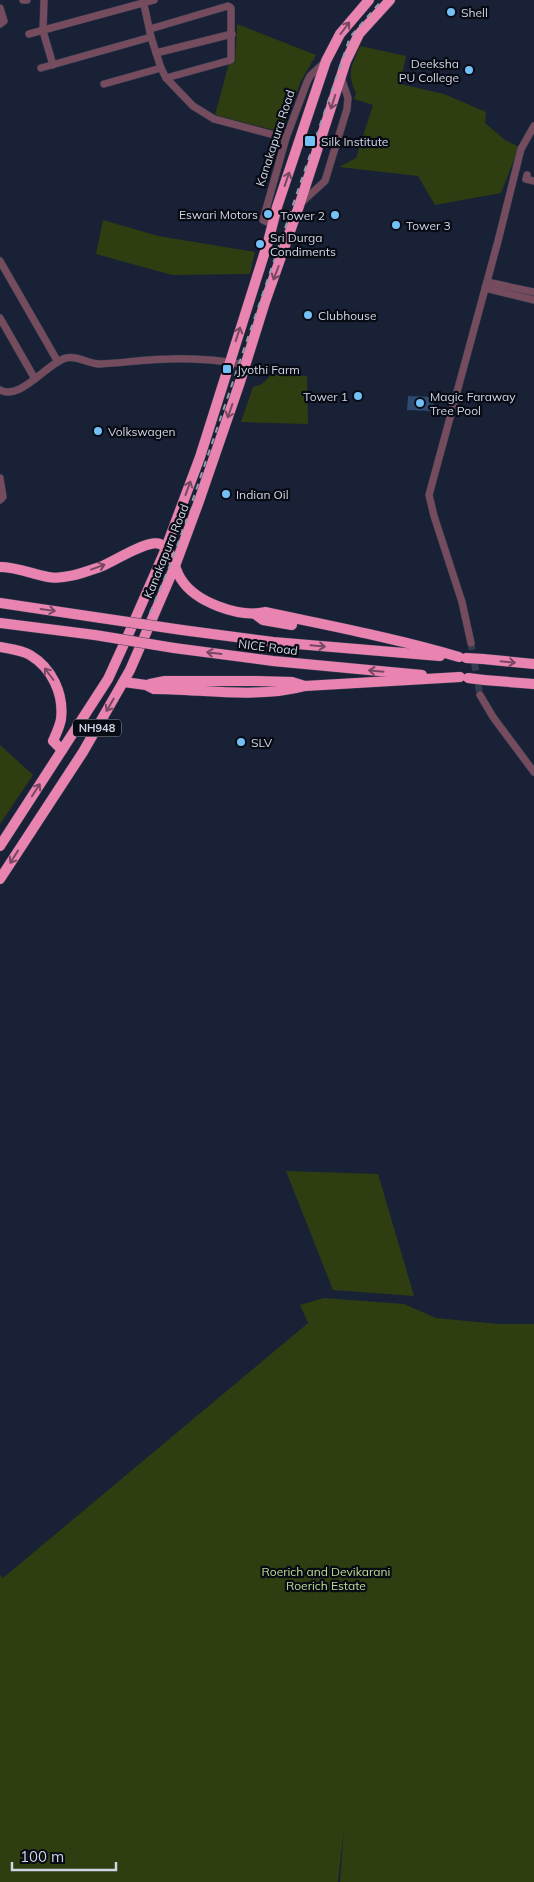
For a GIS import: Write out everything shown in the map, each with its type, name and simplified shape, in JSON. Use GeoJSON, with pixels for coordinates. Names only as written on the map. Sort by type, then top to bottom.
{"type":"FeatureCollection","features":[{"type":"Feature","properties":{"kind":"highway","name":"Kanakapura Road"},"geometry":{"type":"LineString","coordinates":[[0,846],[108,680],[166,548],[200,457],[272,224],[326,61],[340,34],[369,0]]}},
{"type":"Feature","properties":{"kind":"highway","name":"Kanakapura Road"},"geometry":{"type":"LineString","coordinates":[[0,879],[83,752],[124,682],[175,566],[198,504],[246,365],[265,302],[300,206],[351,49],[359,34],[390,0]]}},
{"type":"Feature","properties":{"kind":"highway"},"geometry":{"type":"LineString","coordinates":[[0,567],[50,577],[68,576],[102,566],[147,544],[158,543],[166,548],[180,578],[194,595],[205,602],[255,614],[265,612],[342,627],[355,632],[406,641],[463,658]]}},
{"type":"Feature","properties":{"kind":"highway","name":"NICE Road"},"geometry":{"type":"LineString","coordinates":[[0,603],[273,642],[534,664]]}},
{"type":"Feature","properties":{"kind":"highway","name":"NICE Road"},"geometry":{"type":"LineString","coordinates":[[0,623],[95,635],[174,648],[292,662],[534,684]]}},
{"type":"Feature","properties":{"kind":"highway"},"geometry":{"type":"LineString","coordinates":[[0,647],[17,650],[31,656],[52,675],[57,685],[61,706],[60,720],[53,741],[62,750]]}},
{"type":"Feature","properties":{"kind":"highway"},"geometry":{"type":"LineString","coordinates":[[124,682],[146,685],[154,689],[223,693],[291,690],[305,686],[464,678]]}},
{"type":"Feature","properties":{"kind":"highway"},"geometry":{"type":"LineString","coordinates":[[15,823],[30,831]]}},
{"type":"Feature","properties":{"kind":"street"},"geometry":{"type":"LineString","coordinates":[[44,0],[43,30],[53,64]]}},
{"type":"Feature","properties":{"kind":"street"},"geometry":{"type":"LineString","coordinates":[[29,34],[144,1],[154,0]]}},
{"type":"Feature","properties":{"kind":"street"},"geometry":{"type":"LineString","coordinates":[[144,1],[150,33],[161,68],[166,78],[193,106],[214,119],[286,138]]}},
{"type":"Feature","properties":{"kind":"street"},"geometry":{"type":"LineString","coordinates":[[41,68],[228,6],[231,8],[231,60],[166,78]]}},
{"type":"Feature","properties":{"kind":"street"},"geometry":{"type":"LineString","coordinates":[[0,8],[4,21],[0,24]]}},
{"type":"Feature","properties":{"kind":"street"},"geometry":{"type":"LineString","coordinates":[[156,54],[232,34]]}},
{"type":"Feature","properties":{"kind":"street","name":"Kanakapura Road"},"geometry":{"type":"LineString","coordinates":[[272,224],[263,220],[286,138],[310,76],[326,61]]}},
{"type":"Feature","properties":{"kind":"street"},"geometry":{"type":"LineString","coordinates":[[104,84],[161,68]]}},
{"type":"Feature","properties":{"kind":"street","name":"Kanakapura Road"},"geometry":{"type":"LineString","coordinates":[[300,206],[308,195],[325,181],[348,102],[341,78]]}},
{"type":"Feature","properties":{"kind":"street"},"geometry":{"type":"LineString","coordinates":[[471,643],[462,602],[429,495],[521,149],[534,126]]}},
{"type":"Feature","properties":{"kind":"street"},"geometry":{"type":"LineString","coordinates":[[534,176],[527,175],[526,179],[534,180]]}},
{"type":"Feature","properties":{"kind":"street"},"geometry":{"type":"LineString","coordinates":[[0,261],[58,362]]}},
{"type":"Feature","properties":{"kind":"street"},"geometry":{"type":"LineString","coordinates":[[486,285],[534,292]]}},
{"type":"Feature","properties":{"kind":"street"},"geometry":{"type":"LineString","coordinates":[[486,285],[534,300]]}},
{"type":"Feature","properties":{"kind":"street"},"geometry":{"type":"LineString","coordinates":[[0,318],[35,379]]}},
{"type":"Feature","properties":{"kind":"street"},"geometry":{"type":"LineString","coordinates":[[1,393],[11,392],[68,357],[97,364],[169,358],[220,360],[246,365]]}},
{"type":"Feature","properties":{"kind":"street"},"geometry":{"type":"LineString","coordinates":[[0,478],[3,496],[0,500]]}},
{"type":"Feature","properties":{"kind":"street"},"geometry":{"type":"LineString","coordinates":[[480,695],[492,716],[534,772]]}},
{"type":"Feature","properties":{"kind":"green space"},"geometry":{"type":"Polygon","coordinates":[[[237,24],[316,55],[301,81],[282,132],[215,115],[229,63],[235,63],[237,24]]]}},
{"type":"Feature","properties":{"kind":"green space"},"geometry":{"type":"Polygon","coordinates":[[[360,46],[406,56],[400,84],[444,94],[486,112],[485,123],[505,140],[519,147],[501,193],[435,205],[418,176],[339,167],[356,158],[373,105],[354,99],[356,93],[351,79],[351,69],[360,46]]]}},
{"type":"Feature","properties":{"kind":"green space"},"geometry":{"type":"Polygon","coordinates":[[[103,220],[158,236],[255,252],[250,274],[172,275],[96,254],[103,220]]]}},
{"type":"Feature","properties":{"kind":"green space"},"geometry":{"type":"Polygon","coordinates":[[[271,375],[307,376],[308,424],[241,422],[253,387],[262,384],[271,375]]]}},
{"type":"Feature","properties":{"kind":"green space"},"geometry":{"type":"Polygon","coordinates":[[[0,745],[33,775],[0,824],[0,745]]]}},
{"type":"Feature","properties":{"kind":"green space"},"geometry":{"type":"Polygon","coordinates":[[[286,1171],[378,1174],[414,1296],[333,1290],[286,1171]]]}},
{"type":"Feature","properties":{"kind":"green space","name":"Roerich and Devikarani Roerich Estate"},"geometry":{"type":"Polygon","coordinates":[[[324,1298],[404,1304],[436,1318],[498,1324],[534,1324],[534,1882],[340,1882],[344,1829],[338,1882],[0,1882],[0,1575],[3,1578],[308,1323],[300,1305],[324,1298]]]}},
{"type":"Feature","properties":{"kind":"water","name":"Magic Faraway Tree Pool"},"geometry":{"type":"Polygon","coordinates":[[[408,396],[434,397],[433,411],[407,410],[408,396]]]}},
{"type":"Feature","properties":{"kind":"tunnel"},"geometry":{"type":"LineString","coordinates":[[471,643],[480,695]]}},
{"type":"Feature","properties":{"kind":"railway"},"geometry":{"type":"LineString","coordinates":[[150,613],[173,558],[350,37],[382,0]]}},
{"type":"Feature","properties":{"kind":"place","name":"Shell"},"geometry":{"type":"Point","coordinates":[451,12]}},
{"type":"Feature","properties":{"kind":"place","name":"Deeksha PU College"},"geometry":{"type":"Point","coordinates":[469,70]}},
{"type":"Feature","properties":{"kind":"place","name":"Silk Institute"},"geometry":{"type":"Point","coordinates":[310,141]}},
{"type":"Feature","properties":{"kind":"place","name":"Eswari Motors"},"geometry":{"type":"Point","coordinates":[268,214]}},
{"type":"Feature","properties":{"kind":"place","name":"Tower 2"},"geometry":{"type":"Point","coordinates":[335,215]}},
{"type":"Feature","properties":{"kind":"place","name":"Tower 3"},"geometry":{"type":"Point","coordinates":[396,225]}},
{"type":"Feature","properties":{"kind":"place","name":"Sri Durga Condiments"},"geometry":{"type":"Point","coordinates":[260,244]}},
{"type":"Feature","properties":{"kind":"place","name":"Clubhouse"},"geometry":{"type":"Point","coordinates":[308,315]}},
{"type":"Feature","properties":{"kind":"place","name":"Jyothi Farm"},"geometry":{"type":"Point","coordinates":[227,369]}},
{"type":"Feature","properties":{"kind":"place","name":"Tower 1"},"geometry":{"type":"Point","coordinates":[358,396]}},
{"type":"Feature","properties":{"kind":"place","name":"Magic Faraway Tree Pool"},"geometry":{"type":"Point","coordinates":[420,403]}},
{"type":"Feature","properties":{"kind":"place","name":"Volkswagen"},"geometry":{"type":"Point","coordinates":[98,431]}},
{"type":"Feature","properties":{"kind":"place","name":"Indian Oil"},"geometry":{"type":"Point","coordinates":[226,494]}},
{"type":"Feature","properties":{"kind":"place","name":"SLV"},"geometry":{"type":"Point","coordinates":[241,742]}}]}
